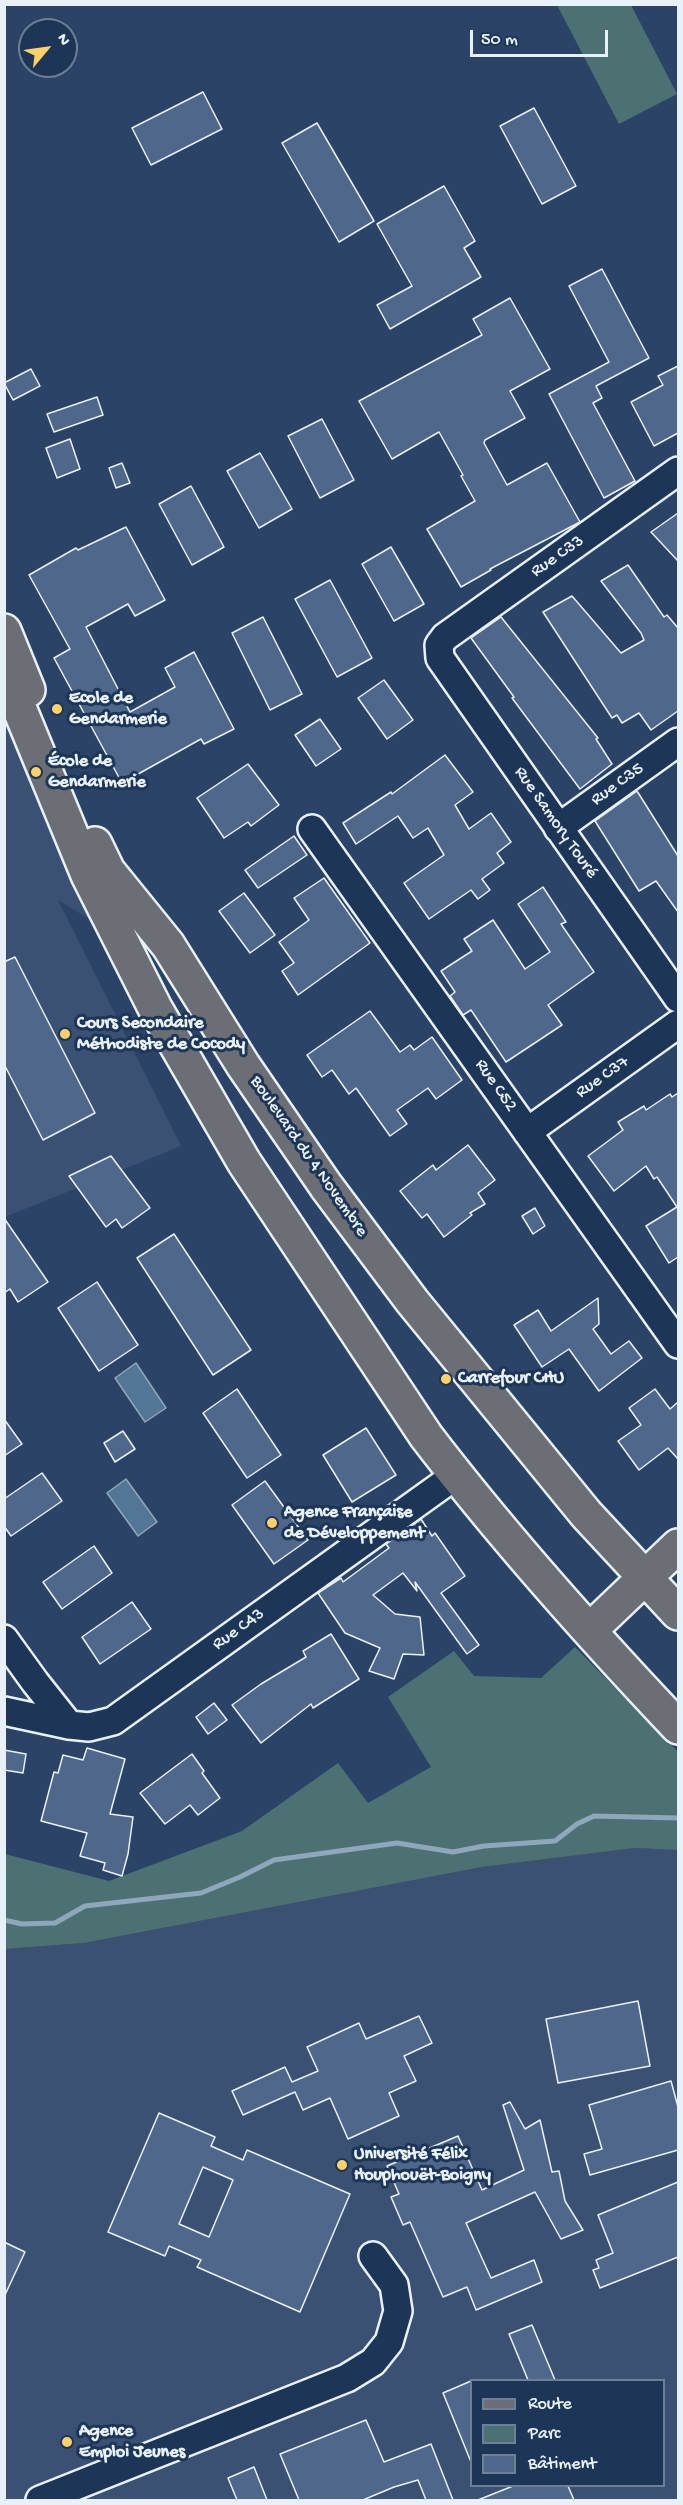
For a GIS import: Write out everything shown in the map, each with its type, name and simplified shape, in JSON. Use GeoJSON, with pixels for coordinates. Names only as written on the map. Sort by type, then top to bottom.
{"type":"FeatureCollection","features":[{"type":"Feature","properties":{"kind":"main road","name":"Boulevard du 4 Novembre"},"geometry":{"type":"LineString","coordinates":[[4,631],[64,778],[108,871],[168,945],[243,1065],[294,1140],[412,1301],[586,1514],[678,1613]]}},
{"type":"Feature","properties":{"kind":"main road"},"geometry":{"type":"LineString","coordinates":[[4,671],[87,875],[155,1008],[244,1162],[426,1436],[565,1604],[678,1727]]}},
{"type":"Feature","properties":{"kind":"main road"},"geometry":{"type":"LineString","coordinates":[[590,1630],[678,1546]]}},
{"type":"Feature","properties":{"kind":"street","name":"Rue C33"},"geometry":{"type":"LineString","coordinates":[[439,645],[445,637],[678,471]]}},
{"type":"Feature","properties":{"kind":"street","name":"Rue Samory Touré"},"geometry":{"type":"LineString","coordinates":[[439,645],[440,658],[678,998]]}},
{"type":"Feature","properties":{"kind":"street","name":"Rue C35"},"geometry":{"type":"LineString","coordinates":[[558,828],[678,742]]}},
{"type":"Feature","properties":{"kind":"street","name":"Rue C52"},"geometry":{"type":"LineString","coordinates":[[312,829],[678,1344]]}},
{"type":"Feature","properties":{"kind":"street","name":"Rue C37"},"geometry":{"type":"LineString","coordinates":[[527,1132],[678,1024]]}},
{"type":"Feature","properties":{"kind":"street","name":"Rue C43"},"geometry":{"type":"LineString","coordinates":[[4,1711],[89,1727],[113,1721],[456,1475]]}},
{"type":"Feature","properties":{"kind":"street"},"geometry":{"type":"LineString","coordinates":[[4,1640],[69,1725]]}},
{"type":"Feature","properties":{"kind":"street"},"geometry":{"type":"LineString","coordinates":[[40,2500],[347,2378],[373,2362],[389,2342],[398,2311],[394,2285],[373,2256]]}},
{"type":"Feature","properties":{"kind":"shaded area","name":"Cours Secondaire Méthodiste de Cocody"},"geometry":{"type":"Polygon","coordinates":[[[4,718],[91,920],[58,900],[181,1146],[5,1217],[4,718]]]}},
{"type":"Feature","properties":{"kind":"shaded area"},"geometry":{"type":"Polygon","coordinates":[[[136,1363],[166,1408],[145,1422],[115,1378],[136,1363]]]}},
{"type":"Feature","properties":{"kind":"shaded area"},"geometry":{"type":"Polygon","coordinates":[[[126,1479],[157,1522],[138,1536],[107,1493],[126,1479]]]}},
{"type":"Feature","properties":{"kind":"shaded area","name":"Université Félix Houphouët-Boigny"},"geometry":{"type":"Polygon","coordinates":[[[635,1848],[678,1850],[678,2500],[5,2500],[5,1949],[84,1943],[482,1867],[635,1848]]]}},
{"type":"Feature","properties":{"kind":"green space"},"geometry":{"type":"Polygon","coordinates":[[[557,5],[631,5],[677,94],[619,124],[557,5]]]}},
{"type":"Feature","properties":{"kind":"green space"},"geometry":{"type":"Polygon","coordinates":[[[575,1647],[678,1752],[678,1850],[635,1848],[482,1867],[84,1943],[5,1949],[5,1854],[109,1881],[242,1831],[338,1763],[368,1803],[431,1767],[388,1697],[454,1651],[474,1676],[541,1678],[575,1647]]]}},
{"type":"Feature","properties":{"kind":"building"},"geometry":{"type":"Polygon","coordinates":[[[203,92],[222,129],[151,165],[132,128],[203,92]]]}},
{"type":"Feature","properties":{"kind":"building"},"geometry":{"type":"Polygon","coordinates":[[[534,108],[576,186],[542,204],[500,126],[534,108]]]}},
{"type":"Feature","properties":{"kind":"building"},"geometry":{"type":"Polygon","coordinates":[[[317,123],[374,221],[339,242],[282,143],[317,123]]]}},
{"type":"Feature","properties":{"kind":"building"},"geometry":{"type":"Polygon","coordinates":[[[444,186],[475,241],[464,248],[481,277],[390,329],[377,305],[412,286],[377,224],[444,186]]]}},
{"type":"Feature","properties":{"kind":"building"},"geometry":{"type":"Polygon","coordinates":[[[602,269],[649,358],[596,386],[602,398],[593,403],[635,481],[604,498],[549,394],[609,362],[569,286],[602,269]]]}},
{"type":"Feature","properties":{"kind":"building"},"geometry":{"type":"Polygon","coordinates":[[[510,298],[550,369],[510,391],[525,418],[485,440],[484,443],[507,485],[547,463],[580,522],[490,569],[461,587],[427,529],[475,501],[461,476],[463,475],[439,432],[392,459],[359,401],[482,335],[473,319],[510,298]]]}},
{"type":"Feature","properties":{"kind":"building"},"geometry":{"type":"Polygon","coordinates":[[[678,366],[678,433],[654,446],[631,402],[663,385],[658,376],[678,366]]]}},
{"type":"Feature","properties":{"kind":"building"},"geometry":{"type":"Polygon","coordinates":[[[31,369],[40,386],[13,400],[4,383],[31,369]]]}},
{"type":"Feature","properties":{"kind":"building"},"geometry":{"type":"Polygon","coordinates":[[[97,397],[103,415],[54,432],[47,414],[97,397]]]}},
{"type":"Feature","properties":{"kind":"building"},"geometry":{"type":"Polygon","coordinates":[[[322,419],[354,480],[320,498],[288,436],[322,419]]]}},
{"type":"Feature","properties":{"kind":"building"},"geometry":{"type":"Polygon","coordinates":[[[70,439],[80,469],[57,478],[46,448],[70,439]]]}},
{"type":"Feature","properties":{"kind":"building"},"geometry":{"type":"Polygon","coordinates":[[[260,453],[292,509],[259,528],[227,471],[260,453]]]}},
{"type":"Feature","properties":{"kind":"building"},"geometry":{"type":"Polygon","coordinates":[[[122,463],[130,483],[116,488],[109,468],[122,463]]]}},
{"type":"Feature","properties":{"kind":"building"},"geometry":{"type":"Polygon","coordinates":[[[191,486],[224,547],[192,565],[159,504],[191,486]]]}},
{"type":"Feature","properties":{"kind":"building"},"geometry":{"type":"Polygon","coordinates":[[[678,513],[678,561],[651,532],[678,513]]]}},
{"type":"Feature","properties":{"kind":"building"},"geometry":{"type":"Polygon","coordinates":[[[126,527],[165,600],[135,616],[128,604],[86,627],[130,712],[175,687],[165,668],[194,652],[234,729],[204,744],[201,739],[122,783],[54,658],[70,649],[29,575],[76,548],[78,550],[126,527]]]}},
{"type":"Feature","properties":{"kind":"building"},"geometry":{"type":"Polygon","coordinates":[[[391,547],[424,604],[394,621],[362,564],[391,547]]]}},
{"type":"Feature","properties":{"kind":"building"},"geometry":{"type":"Polygon","coordinates":[[[628,565],[664,617],[667,615],[678,628],[678,711],[651,730],[639,713],[622,723],[617,715],[612,718],[543,612],[572,596],[621,653],[644,640],[601,581],[628,565]]]}},
{"type":"Feature","properties":{"kind":"building"},"geometry":{"type":"Polygon","coordinates":[[[330,580],[372,658],[337,677],[295,599],[330,580]]]}},
{"type":"Feature","properties":{"kind":"building"},"geometry":{"type":"Polygon","coordinates":[[[263,617],[302,694],[270,710],[232,633],[263,617]]]}},
{"type":"Feature","properties":{"kind":"building"},"geometry":{"type":"Polygon","coordinates":[[[501,617],[598,738],[596,739],[612,764],[580,789],[512,698],[514,697],[471,638],[501,617]]]}},
{"type":"Feature","properties":{"kind":"building"},"geometry":{"type":"Polygon","coordinates":[[[384,680],[413,720],[387,739],[358,698],[384,680]]]}},
{"type":"Feature","properties":{"kind":"building"},"geometry":{"type":"Polygon","coordinates":[[[320,719],[341,749],[316,766],[295,735],[320,719]]]}},
{"type":"Feature","properties":{"kind":"building"},"geometry":{"type":"Polygon","coordinates":[[[445,755],[473,792],[455,805],[469,829],[491,813],[511,842],[497,853],[504,863],[482,879],[490,890],[478,899],[471,890],[429,919],[404,883],[444,855],[428,828],[413,838],[398,816],[356,844],[343,823],[391,792],[392,794],[445,755]]]}},
{"type":"Feature","properties":{"kind":"building"},"geometry":{"type":"Polygon","coordinates":[[[248,764],[279,805],[251,826],[248,822],[224,838],[197,798],[248,764]]]}},
{"type":"Feature","properties":{"kind":"building"},"geometry":{"type":"Polygon","coordinates":[[[637,791],[678,856],[678,912],[656,881],[639,891],[595,821],[637,791]]]}},
{"type":"Feature","properties":{"kind":"building"},"geometry":{"type":"Polygon","coordinates":[[[294,836],[307,855],[258,888],[245,870],[294,836]]]}},
{"type":"Feature","properties":{"kind":"building"},"geometry":{"type":"Polygon","coordinates":[[[324,878],[370,943],[298,995],[282,971],[294,963],[279,942],[309,920],[294,898],[324,878]]]}},
{"type":"Feature","properties":{"kind":"building"},"geometry":{"type":"Polygon","coordinates":[[[543,887],[566,922],[561,924],[594,972],[548,1005],[562,1025],[506,1062],[471,1010],[463,1015],[450,996],[455,992],[441,971],[472,951],[464,939],[493,920],[525,969],[550,952],[518,904],[543,887]]]}},
{"type":"Feature","properties":{"kind":"building"},"geometry":{"type":"Polygon","coordinates":[[[244,893],[275,935],[250,953],[219,911],[244,893]]]}},
{"type":"Feature","properties":{"kind":"building"},"geometry":{"type":"Polygon","coordinates":[[[15,957],[95,1113],[43,1140],[4,1064],[4,962],[15,957]]]}},
{"type":"Feature","properties":{"kind":"building"},"geometry":{"type":"Polygon","coordinates":[[[370,1011],[400,1052],[410,1045],[414,1050],[432,1037],[462,1080],[436,1099],[428,1088],[397,1110],[407,1124],[390,1136],[356,1088],[349,1094],[332,1070],[322,1077],[307,1055],[370,1011]]]}},
{"type":"Feature","properties":{"kind":"building"},"geometry":{"type":"Polygon","coordinates":[[[678,1093],[678,1257],[669,1263],[646,1226],[677,1207],[657,1177],[654,1179],[646,1166],[614,1191],[588,1156],[623,1130],[618,1122],[644,1106],[646,1110],[670,1094],[672,1097],[678,1093]]]}},
{"type":"Feature","properties":{"kind":"building"},"geometry":{"type":"Polygon","coordinates":[[[468,1145],[495,1180],[478,1193],[485,1204],[470,1213],[472,1215],[444,1237],[427,1214],[422,1218],[400,1191],[433,1165],[436,1170],[468,1145]]]}},
{"type":"Feature","properties":{"kind":"building"},"geometry":{"type":"Polygon","coordinates":[[[111,1156],[150,1208],[122,1228],[116,1219],[106,1227],[69,1176],[111,1156]]]}},
{"type":"Feature","properties":{"kind":"building"},"geometry":{"type":"Polygon","coordinates":[[[535,1208],[545,1226],[533,1234],[522,1216],[535,1208]]]}},
{"type":"Feature","properties":{"kind":"building"},"geometry":{"type":"Polygon","coordinates":[[[4,1218],[48,1282],[18,1302],[10,1289],[4,1293],[4,1218]]]}},
{"type":"Feature","properties":{"kind":"building"},"geometry":{"type":"Polygon","coordinates":[[[174,1234],[251,1350],[213,1375],[137,1258],[174,1234]]]}},
{"type":"Feature","properties":{"kind":"building"},"geometry":{"type":"Polygon","coordinates":[[[97,1282],[138,1345],[99,1371],[58,1308],[97,1282]]]}},
{"type":"Feature","properties":{"kind":"building"},"geometry":{"type":"Polygon","coordinates":[[[598,1298],[599,1324],[593,1329],[611,1354],[629,1341],[642,1358],[599,1391],[569,1349],[542,1367],[514,1325],[538,1310],[551,1331],[598,1298]]]}},
{"type":"Feature","properties":{"kind":"building"},"geometry":{"type":"Polygon","coordinates":[[[237,1389],[281,1455],[247,1478],[203,1413],[237,1389]]]}},
{"type":"Feature","properties":{"kind":"building"},"geometry":{"type":"Polygon","coordinates":[[[655,1389],[670,1409],[678,1402],[678,1459],[668,1448],[639,1470],[618,1441],[641,1425],[629,1408],[655,1389]]]}},
{"type":"Feature","properties":{"kind":"building"},"geometry":{"type":"Polygon","coordinates":[[[4,1419],[22,1444],[4,1456],[4,1419]]]}},
{"type":"Feature","properties":{"kind":"building"},"geometry":{"type":"Polygon","coordinates":[[[366,1428],[396,1475],[352,1502],[323,1455],[366,1428]]]}},
{"type":"Feature","properties":{"kind":"building"},"geometry":{"type":"Polygon","coordinates":[[[123,1431],[135,1449],[115,1462],[104,1443],[123,1431]]]}},
{"type":"Feature","properties":{"kind":"building"},"geometry":{"type":"Polygon","coordinates":[[[42,1473],[62,1501],[11,1536],[4,1526],[4,1499],[42,1473]]]}},
{"type":"Feature","properties":{"kind":"building"},"geometry":{"type":"Polygon","coordinates":[[[265,1481],[308,1540],[274,1564],[232,1505],[265,1481]]]}},
{"type":"Feature","properties":{"kind":"building"},"geometry":{"type":"Polygon","coordinates":[[[421,1519],[432,1536],[435,1533],[465,1576],[441,1593],[479,1645],[467,1654],[415,1582],[417,1591],[403,1573],[373,1595],[395,1614],[420,1617],[424,1655],[403,1654],[394,1679],[369,1671],[380,1648],[345,1633],[318,1593],[341,1578],[343,1582],[389,1548],[386,1544],[421,1519]]]}},
{"type":"Feature","properties":{"kind":"building"},"geometry":{"type":"Polygon","coordinates":[[[94,1546],[112,1573],[62,1609],[43,1582],[94,1546]]]}},
{"type":"Feature","properties":{"kind":"building"},"geometry":{"type":"Polygon","coordinates":[[[132,1602],[151,1629],[100,1664],[82,1637],[132,1602]]]}},
{"type":"Feature","properties":{"kind":"building"},"geometry":{"type":"Polygon","coordinates":[[[331,1634],[359,1679],[313,1708],[311,1704],[261,1743],[232,1705],[261,1684],[306,1657],[303,1651],[331,1634]]]}},
{"type":"Feature","properties":{"kind":"building"},"geometry":{"type":"Polygon","coordinates":[[[214,1703],[227,1720],[208,1734],[196,1717],[214,1703]]]}},
{"type":"Feature","properties":{"kind":"building"},"geometry":{"type":"Polygon","coordinates":[[[87,1748],[125,1759],[110,1814],[133,1817],[128,1854],[122,1876],[103,1870],[105,1863],[80,1856],[87,1833],[41,1821],[54,1772],[58,1773],[63,1755],[83,1760],[87,1748]]]}},
{"type":"Feature","properties":{"kind":"building"},"geometry":{"type":"Polygon","coordinates":[[[4,1750],[26,1754],[23,1773],[4,1770],[4,1750]]]}},
{"type":"Feature","properties":{"kind":"building"},"geometry":{"type":"Polygon","coordinates":[[[192,1754],[220,1798],[198,1815],[190,1805],[165,1824],[140,1793],[192,1754]]]}},
{"type":"Feature","properties":{"kind":"building"},"geometry":{"type":"Polygon","coordinates":[[[638,2001],[650,2066],[558,2083],[546,2019],[638,2001]]]}},
{"type":"Feature","properties":{"kind":"building"},"geometry":{"type":"Polygon","coordinates":[[[419,2016],[432,2043],[404,2056],[416,2081],[389,2093],[399,2116],[348,2139],[330,2098],[303,2110],[295,2092],[243,2115],[232,2091],[285,2067],[292,2082],[318,2071],[307,2047],[359,2023],[366,2039],[419,2016]]]}},
{"type":"Feature","properties":{"kind":"building"},"geometry":{"type":"Polygon","coordinates":[[[671,2081],[678,2107],[678,2150],[590,2175],[584,2154],[602,2149],[589,2105],[671,2081]]]}},
{"type":"Feature","properties":{"kind":"building"},"geometry":{"type":"Polygon","coordinates":[[[510,2102],[525,2129],[540,2120],[552,2172],[559,2171],[565,2201],[583,2230],[561,2239],[535,2192],[466,2223],[491,2278],[534,2260],[542,2282],[476,2310],[467,2287],[443,2297],[410,2222],[403,2225],[391,2197],[399,2194],[387,2166],[458,2136],[482,2190],[524,2170],[503,2105],[510,2102]]]}},
{"type":"Feature","properties":{"kind":"building"},"geometry":{"type":"Polygon","coordinates":[[[159,2113],[215,2137],[211,2146],[243,2160],[247,2150],[350,2194],[300,2312],[197,2267],[201,2260],[169,2246],[165,2256],[108,2232],[159,2113]],[[203,2167],[179,2224],[209,2237],[233,2180],[203,2167]]]}},
{"type":"Feature","properties":{"kind":"building"},"geometry":{"type":"Polygon","coordinates":[[[678,2182],[678,2257],[600,2288],[593,2270],[599,2268],[596,2260],[613,2253],[598,2215],[678,2182]]]}},
{"type":"Feature","properties":{"kind":"building"},"geometry":{"type":"Polygon","coordinates":[[[4,2242],[25,2252],[4,2297],[4,2242]]]}},
{"type":"Feature","properties":{"kind":"building"},"geometry":{"type":"Polygon","coordinates":[[[532,2325],[555,2379],[528,2379],[509,2334],[532,2325]]]}},
{"type":"Feature","properties":{"kind":"building"},"geometry":{"type":"Polygon","coordinates":[[[470,2381],[470,2460],[443,2393],[470,2381]]]}},
{"type":"Feature","properties":{"kind":"building"},"geometry":{"type":"Polygon","coordinates":[[[366,2420],[384,2462],[431,2444],[453,2500],[426,2500],[418,2480],[363,2500],[299,2500],[280,2454],[366,2420]]]}},
{"type":"Feature","properties":{"kind":"building"},"geometry":{"type":"Polygon","coordinates":[[[254,2467],[267,2500],[237,2500],[228,2478],[254,2467]]]}},
{"type":"Feature","properties":{"kind":"building"},"geometry":{"type":"Polygon","coordinates":[[[510,2487],[568,2487],[574,2500],[478,2500],[510,2487]]]}},
{"type":"Feature","properties":{"kind":"waterway"},"geometry":{"type":"LineString","coordinates":[[4,1920],[22,1924],[55,1923],[85,1906],[201,1893],[274,1860],[397,1843],[453,1852],[484,1846],[555,1841],[577,1824],[594,1816],[678,1818]]}},
{"type":"Feature","properties":{"kind":"place","name":"Ecole de Gendarmerie"},"geometry":{"type":"Point","coordinates":[57,709]}},
{"type":"Feature","properties":{"kind":"place","name":"École de Gendarmerie"},"geometry":{"type":"Point","coordinates":[36,772]}},
{"type":"Feature","properties":{"kind":"place","name":"Cours Secondaire Méthodiste de Cocody"},"geometry":{"type":"Point","coordinates":[65,1034]}},
{"type":"Feature","properties":{"kind":"place","name":"Carrefour CHU"},"geometry":{"type":"Point","coordinates":[446,1379]}},
{"type":"Feature","properties":{"kind":"place","name":"Agence Française de Développement"},"geometry":{"type":"Point","coordinates":[272,1523]}},
{"type":"Feature","properties":{"kind":"place","name":"Université Félix Houphouët-Boigny"},"geometry":{"type":"Point","coordinates":[342,2165]}},
{"type":"Feature","properties":{"kind":"place","name":"Agence Emploi Jeunes"},"geometry":{"type":"Point","coordinates":[67,2442]}}]}
